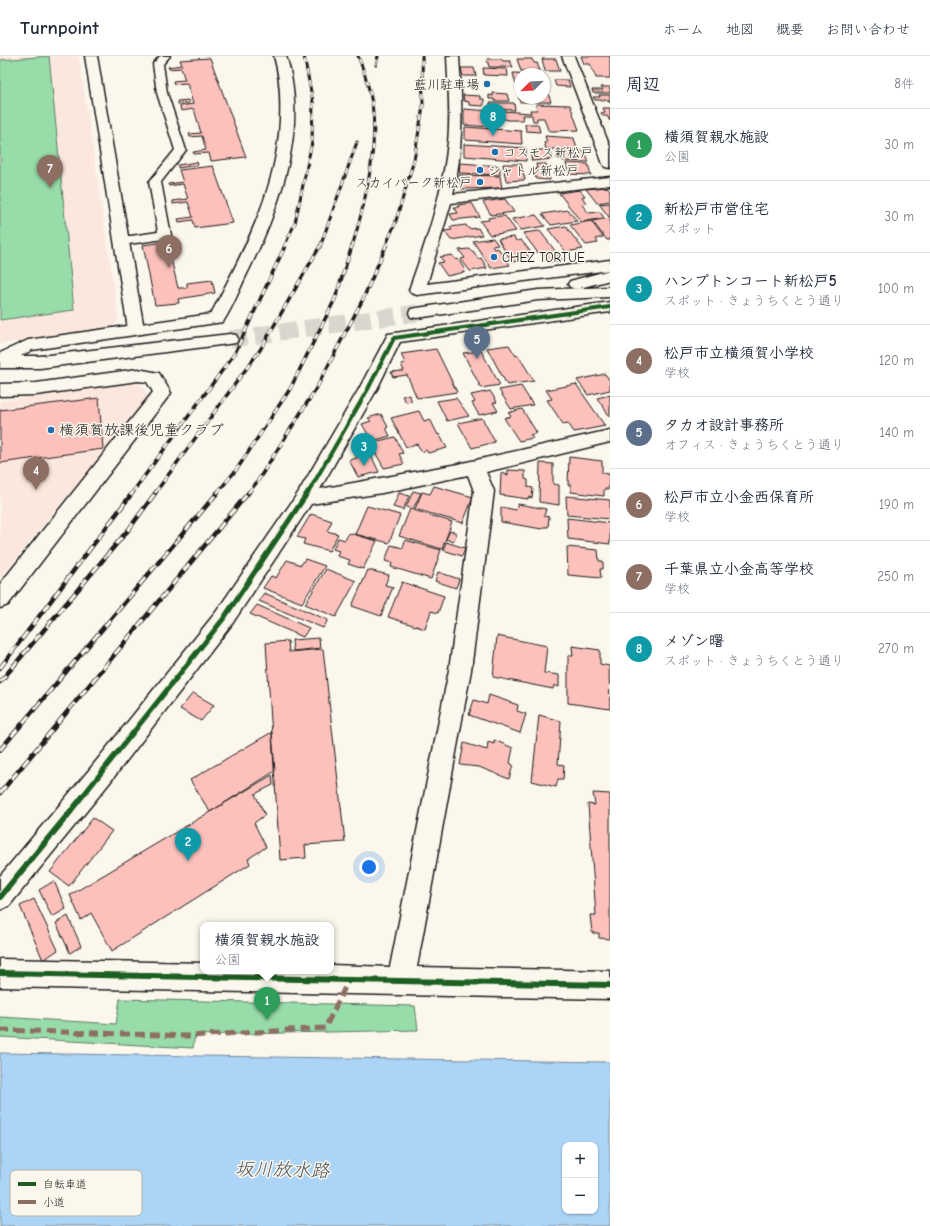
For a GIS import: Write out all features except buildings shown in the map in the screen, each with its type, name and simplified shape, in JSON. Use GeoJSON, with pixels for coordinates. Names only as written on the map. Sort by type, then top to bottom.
{"type":"FeatureCollection","features":[{"type":"Feature","properties":{"kind":"street"},"geometry":{"type":"LineString","coordinates":[[93,56],[136,329]]}},
{"type":"Feature","properties":{"kind":"street"},"geometry":{"type":"LineString","coordinates":[[0,361],[28,345],[217,318],[265,221],[278,185],[284,154],[287,121],[284,67],[280,56]]}},
{"type":"Feature","properties":{"kind":"street"},"geometry":{"type":"LineString","coordinates":[[462,56],[453,56],[456,120],[453,155],[434,239],[417,290],[610,265]]}},
{"type":"Feature","properties":{"kind":"street"},"geometry":{"type":"LineString","coordinates":[[568,56],[610,164]]}},
{"type":"Feature","properties":{"kind":"street"},"geometry":{"type":"LineString","coordinates":[[444,199],[610,181]]}},
{"type":"Feature","properties":{"kind":"street"},"geometry":{"type":"LineString","coordinates":[[538,295],[610,275]]}},
{"type":"Feature","properties":{"kind":"street"},"geometry":{"type":"LineString","coordinates":[[417,313],[538,295],[610,292]]}},
{"type":"Feature","properties":{"kind":"street"},"geometry":{"type":"LineString","coordinates":[[0,898],[98,778],[224,618],[305,498],[368,389],[394,338],[610,307]]}},
{"type":"Feature","properties":{"kind":"street"},"geometry":{"type":"LineString","coordinates":[[0,372],[40,362],[230,339]]}},
{"type":"Feature","properties":{"kind":"street"},"geometry":{"type":"LineString","coordinates":[[0,361],[40,362]]}},
{"type":"Feature","properties":{"kind":"street"},"geometry":{"type":"LineString","coordinates":[[0,390],[36,389],[138,374],[153,377],[162,393],[0,599]]}},
{"type":"Feature","properties":{"kind":"street"},"geometry":{"type":"LineString","coordinates":[[305,498],[362,490],[475,468],[610,436]]}},
{"type":"Feature","properties":{"kind":"street"},"geometry":{"type":"LineString","coordinates":[[401,980],[460,670],[484,491],[475,468]]}},
{"type":"Feature","properties":{"kind":"street"},"geometry":{"type":"LineString","coordinates":[[0,973],[610,985]]}},
{"type":"Feature","properties":{"kind":"lane"},"geometry":{"type":"LineString","coordinates":[[121,241],[165,235],[155,182],[165,172],[174,157],[182,150],[162,93],[158,64],[164,56]]}},
{"type":"Feature","properties":{"kind":"shaded area"},"geometry":{"type":"Polygon","coordinates":[[[0,56],[79,56],[119,321],[109,329],[0,344],[0,56]]]}},
{"type":"Feature","properties":{"kind":"shaded area"},"geometry":{"type":"Polygon","coordinates":[[[135,382],[145,389],[148,397],[0,579],[0,401],[135,382]]]}},
{"type":"Feature","properties":{"kind":"green space"},"geometry":{"type":"Polygon","coordinates":[[[49,56],[74,310],[0,320],[0,60],[49,56]]]}},
{"type":"Feature","properties":{"kind":"green space"},"geometry":{"type":"Polygon","coordinates":[[[120,999],[415,1006],[418,1030],[195,1035],[193,1048],[0,1037],[0,1017],[116,1024],[120,999]]]}},
{"type":"Feature","properties":{"kind":"water","name":"坂川放水路"},"geometry":{"type":"Polygon","coordinates":[[[0,1053],[610,1062],[610,1226],[0,1226],[0,1053]]]}},
{"type":"Feature","properties":{"kind":"tunnel"},"geometry":{"type":"LineString","coordinates":[[230,339],[417,313]]}},
{"type":"Feature","properties":{"kind":"railway"},"geometry":{"type":"LineString","coordinates":[[284,247],[295,223],[312,142],[313,102],[304,56]]}},
{"type":"Feature","properties":{"kind":"railway"},"geometry":{"type":"LineString","coordinates":[[352,247],[362,213],[370,175],[374,138],[372,103],[358,56]]}},
{"type":"Feature","properties":{"kind":"railway"},"geometry":{"type":"LineString","coordinates":[[376,65],[378,56]]}},
{"type":"Feature","properties":{"kind":"railway"},"geometry":{"type":"LineString","coordinates":[[385,247],[395,224],[414,160],[423,106],[422,56]]}},
{"type":"Feature","properties":{"kind":"railway"},"geometry":{"type":"LineString","coordinates":[[320,247],[357,142]]}},
{"type":"Feature","properties":{"kind":"railway"},"geometry":{"type":"LineString","coordinates":[[132,493],[235,353],[285,246]]}},
{"type":"Feature","properties":{"kind":"railway"},"geometry":{"type":"LineString","coordinates":[[155,493],[260,350],[320,246]]}},
{"type":"Feature","properties":{"kind":"railway"},"geometry":{"type":"LineString","coordinates":[[217,493],[237,469],[290,389],[335,299],[352,246]]}},
{"type":"Feature","properties":{"kind":"railway"},"geometry":{"type":"LineString","coordinates":[[248,493],[257,482],[317,387],[363,299],[386,246]]}},
{"type":"Feature","properties":{"kind":"railway"},"geometry":{"type":"LineString","coordinates":[[0,668],[133,492]]}},
{"type":"Feature","properties":{"kind":"railway"},"geometry":{"type":"LineString","coordinates":[[0,682],[129,529],[156,492]]}},
{"type":"Feature","properties":{"kind":"railway"},"geometry":{"type":"LineString","coordinates":[[0,750],[218,492]]}},
{"type":"Feature","properties":{"kind":"railway"},"geometry":{"type":"LineString","coordinates":[[0,793],[249,492]]}},
{"type":"Feature","properties":{"kind":"marked path"},"geometry":{"type":"LineString","coordinates":[[0,1030],[189,1036],[325,1028],[349,979]]}},
{"type":"Feature","properties":{"kind":"cycle path"},"geometry":{"type":"LineString","coordinates":[[0,897],[98,778],[224,618],[305,498],[368,389],[394,338],[610,307]]}},
{"type":"Feature","properties":{"kind":"cycle path"},"geometry":{"type":"LineString","coordinates":[[0,973],[610,985]]}},
{"type":"Feature","properties":{"kind":"place","name":"藍川駐車場"},"geometry":{"type":"Point","coordinates":[487,84]}},
{"type":"Feature","properties":{"kind":"place","name":"メゾン曙"},"geometry":{"type":"Point","coordinates":[493,136]}},
{"type":"Feature","properties":{"kind":"place","name":"コスモス新松戸"},"geometry":{"type":"Point","coordinates":[495,152]}},
{"type":"Feature","properties":{"kind":"place","name":"シャトル新松戸"},"geometry":{"type":"Point","coordinates":[480,170]}},
{"type":"Feature","properties":{"kind":"place","name":"スカイパーク新松戸"},"geometry":{"type":"Point","coordinates":[480,182]}},
{"type":"Feature","properties":{"kind":"place","name":"千葉県立小金高等学校"},"geometry":{"type":"Point","coordinates":[50,188]}},
{"type":"Feature","properties":{"kind":"place","name":"CHEZ TORTUE"},"geometry":{"type":"Point","coordinates":[494,257]}},
{"type":"Feature","properties":{"kind":"place","name":"松戸市立小金西保育所"},"geometry":{"type":"Point","coordinates":[169,268]}},
{"type":"Feature","properties":{"kind":"place","name":"タカオ設計事務所"},"geometry":{"type":"Point","coordinates":[477,359]}},
{"type":"Feature","properties":{"kind":"place","name":"横須賀放課後児童クラブ"},"geometry":{"type":"Point","coordinates":[51,430]}},
{"type":"Feature","properties":{"kind":"place","name":"ハンプトンコート新松戸5"},"geometry":{"type":"Point","coordinates":[364,466]}},
{"type":"Feature","properties":{"kind":"place","name":"松戸市立横須賀小学校"},"geometry":{"type":"Point","coordinates":[36,490]}},
{"type":"Feature","properties":{"kind":"place","name":"新松戸市営住宅"},"geometry":{"type":"Point","coordinates":[188,861]}},
{"type":"Feature","properties":{"kind":"place","name":"横須賀親水施設"},"geometry":{"type":"Point","coordinates":[267,1020]}}]}
